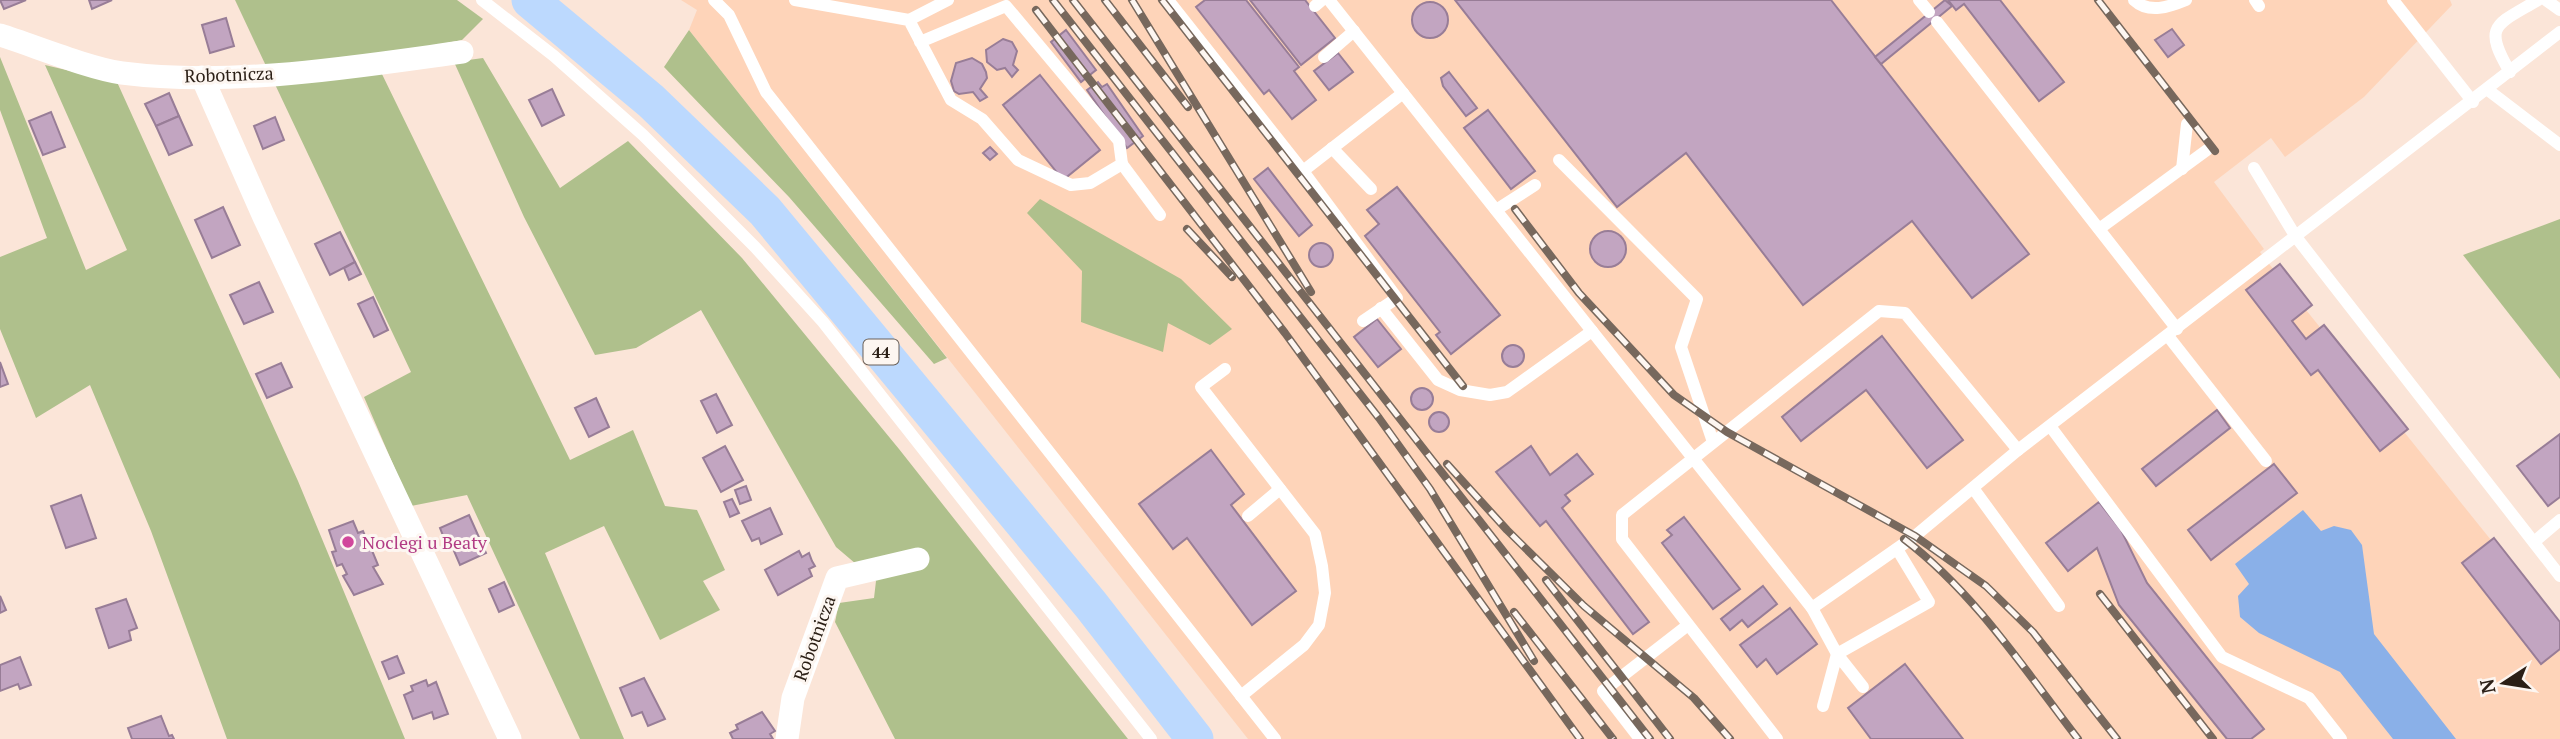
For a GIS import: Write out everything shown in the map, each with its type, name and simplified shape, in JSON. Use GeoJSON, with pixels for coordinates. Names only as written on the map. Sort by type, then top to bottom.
{"type":"FeatureCollection","features":[{"type":"Feature","properties":{"kind":"main road","name":"44"},"geometry":{"type":"LineString","coordinates":[[530,0],[651,101],[765,211],[1091,605],[1195,739]]}},
{"type":"Feature","properties":{"kind":"street","name":"Robotnicza"},"geometry":{"type":"LineString","coordinates":[[0,35],[120,73],[202,77],[334,69],[462,52]]}},
{"type":"Feature","properties":{"kind":"street"},"geometry":{"type":"LineString","coordinates":[[202,77],[264,217],[510,739]]}},
{"type":"Feature","properties":{"kind":"street","name":"Robotnicza"},"geometry":{"type":"LineString","coordinates":[[787,739],[796,688],[837,578],[918,559]]}},
{"type":"Feature","properties":{"kind":"lane"},"geometry":{"type":"LineString","coordinates":[[482,0],[554,56],[643,135],[780,275],[831,333],[1151,739]]}},
{"type":"Feature","properties":{"kind":"lane"},"geometry":{"type":"LineString","coordinates":[[714,0],[729,15],[766,92],[1275,739]]}},
{"type":"Feature","properties":{"kind":"lane"},"geometry":{"type":"LineString","coordinates":[[795,0],[909,20],[948,0]]}},
{"type":"Feature","properties":{"kind":"lane"},"geometry":{"type":"LineString","coordinates":[[1168,0],[1303,171],[1397,298],[1363,321]]}},
{"type":"Feature","properties":{"kind":"lane"},"geometry":{"type":"LineString","coordinates":[[1329,0],[1812,608],[1836,654],[1863,687]]}},
{"type":"Feature","properties":{"kind":"lane"},"geometry":{"type":"LineString","coordinates":[[1919,0],[2099,229],[2266,461]]}},
{"type":"Feature","properties":{"kind":"lane"},"geometry":{"type":"LineString","coordinates":[[2134,0],[2142,7],[2163,8],[2186,0]]}},
{"type":"Feature","properties":{"kind":"lane"},"geometry":{"type":"LineString","coordinates":[[2393,0],[2473,102]]}},
{"type":"Feature","properties":{"kind":"lane"},"geometry":{"type":"LineString","coordinates":[[2510,72],[2493,44],[2495,33],[2505,20],[2539,0]]}},
{"type":"Feature","properties":{"kind":"lane"},"geometry":{"type":"LineString","coordinates":[[2546,0],[2560,10]]}},
{"type":"Feature","properties":{"kind":"lane"},"geometry":{"type":"LineString","coordinates":[[920,42],[1006,6],[1119,141],[1122,164],[1160,215]]}},
{"type":"Feature","properties":{"kind":"lane"},"geometry":{"type":"LineString","coordinates":[[909,20],[951,100],[982,119],[1018,160],[1071,185],[1090,183],[1122,164]]}},
{"type":"Feature","properties":{"kind":"lane"},"geometry":{"type":"LineString","coordinates":[[1324,57],[1354,31]]}},
{"type":"Feature","properties":{"kind":"lane"},"geometry":{"type":"LineString","coordinates":[[1812,608],[1896,549],[2018,450],[2473,102],[2560,32]]}},
{"type":"Feature","properties":{"kind":"lane"},"geometry":{"type":"LineString","coordinates":[[2488,90],[2560,145]]}},
{"type":"Feature","properties":{"kind":"lane"},"geometry":{"type":"LineString","coordinates":[[1303,171],[1403,93]]}},
{"type":"Feature","properties":{"kind":"lane"},"geometry":{"type":"LineString","coordinates":[[2182,169],[2187,124]]}},
{"type":"Feature","properties":{"kind":"lane"},"geometry":{"type":"LineString","coordinates":[[1332,148],[1371,189]]}},
{"type":"Feature","properties":{"kind":"lane"},"geometry":{"type":"LineString","coordinates":[[2099,229],[2207,150]]}},
{"type":"Feature","properties":{"kind":"lane"},"geometry":{"type":"LineString","coordinates":[[1559,160],[1697,299],[1681,346],[1713,442]]}},
{"type":"Feature","properties":{"kind":"lane"},"geometry":{"type":"LineString","coordinates":[[2254,169],[2296,237],[2560,576]]}},
{"type":"Feature","properties":{"kind":"lane"},"geometry":{"type":"LineString","coordinates":[[1496,211],[1535,185]]}},
{"type":"Feature","properties":{"kind":"lane"},"geometry":{"type":"LineString","coordinates":[[1381,309],[1438,380],[1460,390],[1490,395],[1507,392],[1592,331]]}},
{"type":"Feature","properties":{"kind":"lane"},"geometry":{"type":"LineString","coordinates":[[1776,739],[1622,539],[1622,515],[1879,311],[1905,313],[2018,450]]}},
{"type":"Feature","properties":{"kind":"lane"},"geometry":{"type":"LineString","coordinates":[[1225,369],[1201,387],[1315,534],[1322,566],[1323,604],[1319,625],[1304,645],[1241,696]]}},
{"type":"Feature","properties":{"kind":"lane"},"geometry":{"type":"LineString","coordinates":[[2050,426],[2222,657],[2309,698],[2341,739]]}},
{"type":"Feature","properties":{"kind":"lane"},"geometry":{"type":"LineString","coordinates":[[1973,488],[2059,606]]}},
{"type":"Feature","properties":{"kind":"lane"},"geometry":{"type":"LineString","coordinates":[[1248,516],[1280,489]]}},
{"type":"Feature","properties":{"kind":"lane"},"geometry":{"type":"LineString","coordinates":[[2534,542],[2560,520]]}},
{"type":"Feature","properties":{"kind":"lane"},"geometry":{"type":"LineString","coordinates":[[1823,706],[1836,654],[1929,602],[1896,549]]}},
{"type":"Feature","properties":{"kind":"lane"},"geometry":{"type":"LineString","coordinates":[[1640,739],[1602,691],[1688,625]]}},
{"type":"Feature","properties":{"kind":"shaded area"},"geometry":{"type":"Polygon","coordinates":[[[681,0],[2450,0],[2452,5],[2364,97],[2285,157],[2271,138],[2214,182],[2264,249],[2260,252],[2266,260],[2560,626],[2560,739],[1248,739],[689,30],[697,10],[681,0]]]}},
{"type":"Feature","properties":{"kind":"green space"},"geometry":{"type":"Polygon","coordinates":[[[235,0],[457,0],[483,19],[462,40],[335,65],[267,68],[235,0]]]}},
{"type":"Feature","properties":{"kind":"green space"},"geometry":{"type":"Polygon","coordinates":[[[689,30],[947,358],[934,364],[789,197],[664,67],[689,30]]]}},
{"type":"Feature","properties":{"kind":"green space"},"geometry":{"type":"Polygon","coordinates":[[[0,57],[86,270],[127,250],[45,65],[117,82],[298,481],[405,739],[227,739],[151,531],[90,385],[36,418],[0,329],[0,257],[47,238],[0,110],[0,57]]]}},
{"type":"Feature","properties":{"kind":"green space"},"geometry":{"type":"Polygon","coordinates":[[[483,58],[560,188],[628,141],[742,258],[899,449],[1128,739],[895,739],[835,622],[839,603],[874,598],[876,581],[836,547],[701,310],[636,348],[595,355],[524,217],[454,62],[483,58]]]}},
{"type":"Feature","properties":{"kind":"green space"},"geometry":{"type":"Polygon","coordinates":[[[380,70],[570,460],[633,430],[665,506],[697,510],[725,570],[703,581],[720,610],[660,640],[604,526],[545,553],[624,739],[580,739],[467,495],[411,506],[364,397],[411,372],[272,78],[380,70]]]}},
{"type":"Feature","properties":{"kind":"green space"},"geometry":{"type":"Polygon","coordinates":[[[1040,199],[1181,279],[1232,329],[1210,345],[1168,323],[1163,352],[1081,322],[1082,271],[1027,213],[1040,199]]]}},
{"type":"Feature","properties":{"kind":"green space"},"geometry":{"type":"Polygon","coordinates":[[[2560,219],[2560,379],[2463,255],[2560,219]]]}},
{"type":"Feature","properties":{"kind":"water"},"geometry":{"type":"Polygon","coordinates":[[[2303,510],[2321,531],[2334,526],[2351,530],[2362,545],[2374,634],[2456,739],[2393,739],[2340,672],[2259,633],[2240,617],[2238,596],[2249,584],[2235,564],[2303,510]]]}},
{"type":"Feature","properties":{"kind":"building"},"geometry":{"type":"Polygon","coordinates":[[[0,0],[26,0],[4,9],[0,0]]]}},
{"type":"Feature","properties":{"kind":"building"},"geometry":{"type":"Polygon","coordinates":[[[89,0],[112,0],[92,9],[89,0]]]}},
{"type":"Feature","properties":{"kind":"building"},"geometry":{"type":"Polygon","coordinates":[[[1205,0],[1246,0],[1299,67],[1294,71],[1316,100],[1292,119],[1269,90],[1264,94],[1196,7],[1205,0]]]}},
{"type":"Feature","properties":{"kind":"building"},"geometry":{"type":"Polygon","coordinates":[[[1250,0],[1305,0],[1335,38],[1301,65],[1250,0]]]}},
{"type":"Feature","properties":{"kind":"building"},"geometry":{"type":"Polygon","coordinates":[[[1455,0],[1831,0],[2029,254],[1972,298],[1912,221],[1803,305],[1686,153],[1617,207],[1455,0]]]}},
{"type":"Feature","properties":{"kind":"building"},"geometry":{"type":"Polygon","coordinates":[[[1945,0],[1952,6],[1881,64],[1875,57],[1945,0]]]}},
{"type":"Feature","properties":{"kind":"building"},"geometry":{"type":"Polygon","coordinates":[[[1948,0],[2000,0],[2064,82],[2039,101],[1964,4],[1956,10],[1948,0]]]}},
{"type":"Feature","properties":{"kind":"building"},"geometry":{"type":"Polygon","coordinates":[[[1430,2],[1443,7],[1448,20],[1443,33],[1430,38],[1417,33],[1412,20],[1417,7],[1430,2]]]}},
{"type":"Feature","properties":{"kind":"building"},"geometry":{"type":"Polygon","coordinates":[[[226,18],[234,46],[210,53],[202,25],[226,18]]]}},
{"type":"Feature","properties":{"kind":"building"},"geometry":{"type":"Polygon","coordinates":[[[2172,29],[2184,45],[2168,57],[2155,40],[2172,29]]]}},
{"type":"Feature","properties":{"kind":"building"},"geometry":{"type":"Polygon","coordinates":[[[1066,30],[1096,70],[1081,82],[1051,42],[1066,30]]]}},
{"type":"Feature","properties":{"kind":"building"},"geometry":{"type":"Polygon","coordinates":[[[1003,39],[1012,42],[1017,51],[1013,65],[1018,70],[1012,77],[1005,68],[997,70],[987,62],[986,50],[1003,39]]]}},
{"type":"Feature","properties":{"kind":"building"},"geometry":{"type":"Polygon","coordinates":[[[1338,53],[1353,72],[1329,90],[1314,71],[1338,53]]]}},
{"type":"Feature","properties":{"kind":"building"},"geometry":{"type":"Polygon","coordinates":[[[972,58],[982,64],[986,72],[987,78],[980,89],[987,97],[980,101],[973,92],[959,94],[954,91],[951,81],[956,63],[972,58]]]}},
{"type":"Feature","properties":{"kind":"building"},"geometry":{"type":"Polygon","coordinates":[[[1449,72],[1477,108],[1466,116],[1443,86],[1441,78],[1449,72]]]}},
{"type":"Feature","properties":{"kind":"building"},"geometry":{"type":"Polygon","coordinates":[[[1040,75],[1100,150],[1063,180],[1003,105],[1040,75]]]}},
{"type":"Feature","properties":{"kind":"building"},"geometry":{"type":"Polygon","coordinates":[[[1098,82],[1102,87],[1107,84],[1143,136],[1127,148],[1087,90],[1098,82]]]}},
{"type":"Feature","properties":{"kind":"building"},"geometry":{"type":"Polygon","coordinates":[[[552,89],[564,115],[542,126],[529,100],[552,89]]]}},
{"type":"Feature","properties":{"kind":"building"},"geometry":{"type":"Polygon","coordinates":[[[169,93],[179,116],[156,126],[145,104],[169,93]]]}},
{"type":"Feature","properties":{"kind":"building"},"geometry":{"type":"Polygon","coordinates":[[[1488,110],[1535,171],[1511,189],[1464,128],[1488,110]]]}},
{"type":"Feature","properties":{"kind":"building"},"geometry":{"type":"Polygon","coordinates":[[[51,112],[65,147],[43,155],[29,121],[51,112]]]}},
{"type":"Feature","properties":{"kind":"building"},"geometry":{"type":"Polygon","coordinates":[[[179,116],[192,145],[169,155],[156,126],[179,116]]]}},
{"type":"Feature","properties":{"kind":"building"},"geometry":{"type":"Polygon","coordinates":[[[275,117],[284,140],[263,149],[254,126],[275,117]]]}},
{"type":"Feature","properties":{"kind":"building"},"geometry":{"type":"Polygon","coordinates":[[[990,147],[997,154],[990,160],[983,153],[990,147]]]}},
{"type":"Feature","properties":{"kind":"building"},"geometry":{"type":"Polygon","coordinates":[[[1268,168],[1312,225],[1299,236],[1254,179],[1268,168]]]}},
{"type":"Feature","properties":{"kind":"building"},"geometry":{"type":"Polygon","coordinates":[[[1397,187],[1500,315],[1451,354],[1436,335],[1440,332],[1365,236],[1379,224],[1367,210],[1397,187]]]}},
{"type":"Feature","properties":{"kind":"building"},"geometry":{"type":"Polygon","coordinates":[[[223,207],[240,245],[212,258],[195,220],[223,207]]]}},
{"type":"Feature","properties":{"kind":"building"},"geometry":{"type":"Polygon","coordinates":[[[1608,231],[1621,236],[1626,249],[1621,262],[1608,267],[1595,262],[1590,249],[1595,236],[1608,231]]]}},
{"type":"Feature","properties":{"kind":"building"},"geometry":{"type":"Polygon","coordinates":[[[340,232],[355,262],[330,275],[315,244],[340,232]]]}},
{"type":"Feature","properties":{"kind":"building"},"geometry":{"type":"Polygon","coordinates":[[[1321,243],[1332,250],[1333,255],[1326,266],[1321,267],[1310,260],[1309,255],[1316,244],[1321,243]]]}},
{"type":"Feature","properties":{"kind":"building"},"geometry":{"type":"Polygon","coordinates":[[[355,262],[361,274],[349,280],[344,268],[355,262]]]}},
{"type":"Feature","properties":{"kind":"building"},"geometry":{"type":"Polygon","coordinates":[[[2280,264],[2312,305],[2292,321],[2306,339],[2324,325],[2408,429],[2380,451],[2318,370],[2311,375],[2246,290],[2280,264]]]}},
{"type":"Feature","properties":{"kind":"building"},"geometry":{"type":"Polygon","coordinates":[[[259,282],[273,312],[244,324],[230,295],[259,282]]]}},
{"type":"Feature","properties":{"kind":"building"},"geometry":{"type":"Polygon","coordinates":[[[373,297],[388,330],[374,337],[358,304],[373,297]]]}},
{"type":"Feature","properties":{"kind":"building"},"geometry":{"type":"Polygon","coordinates":[[[1377,319],[1401,349],[1378,367],[1354,337],[1377,319]]]}},
{"type":"Feature","properties":{"kind":"building"},"geometry":{"type":"Polygon","coordinates":[[[1882,336],[1963,440],[1927,468],[1866,390],[1801,441],[1782,417],[1882,336]]]}},
{"type":"Feature","properties":{"kind":"building"},"geometry":{"type":"Polygon","coordinates":[[[1513,345],[1521,348],[1524,356],[1521,364],[1513,367],[1505,364],[1502,356],[1505,348],[1513,345]]]}},
{"type":"Feature","properties":{"kind":"building"},"geometry":{"type":"Polygon","coordinates":[[[0,362],[8,384],[0,387],[0,362]]]}},
{"type":"Feature","properties":{"kind":"building"},"geometry":{"type":"Polygon","coordinates":[[[281,363],[292,387],[267,398],[256,374],[281,363]]]}},
{"type":"Feature","properties":{"kind":"building"},"geometry":{"type":"Polygon","coordinates":[[[1422,388],[1430,391],[1433,399],[1430,407],[1422,410],[1414,407],[1411,399],[1414,391],[1422,388]]]}},
{"type":"Feature","properties":{"kind":"building"},"geometry":{"type":"Polygon","coordinates":[[[716,394],[732,425],[717,433],[701,401],[716,394]]]}},
{"type":"Feature","properties":{"kind":"building"},"geometry":{"type":"Polygon","coordinates":[[[596,398],[609,427],[589,437],[575,408],[596,398]]]}},
{"type":"Feature","properties":{"kind":"building"},"geometry":{"type":"Polygon","coordinates":[[[2217,410],[2230,428],[2156,486],[2142,469],[2217,410]]]}},
{"type":"Feature","properties":{"kind":"building"},"geometry":{"type":"Polygon","coordinates":[[[1435,412],[1443,412],[1449,422],[1443,432],[1435,432],[1429,426],[1429,418],[1435,412]]]}},
{"type":"Feature","properties":{"kind":"building"},"geometry":{"type":"Polygon","coordinates":[[[2560,434],[2560,497],[2548,506],[2517,466],[2560,434]]]}},
{"type":"Feature","properties":{"kind":"building"},"geometry":{"type":"Polygon","coordinates":[[[725,446],[743,480],[721,492],[703,458],[725,446]]]}},
{"type":"Feature","properties":{"kind":"building"},"geometry":{"type":"Polygon","coordinates":[[[1531,446],[1550,475],[1577,454],[1593,474],[1565,495],[1570,501],[1562,508],[1649,622],[1633,634],[1546,521],[1540,526],[1496,472],[1531,446]]]}},
{"type":"Feature","properties":{"kind":"building"},"geometry":{"type":"Polygon","coordinates":[[[1211,450],[1244,494],[1231,505],[1296,591],[1252,625],[1187,538],[1173,549],[1139,504],[1211,450]]]}},
{"type":"Feature","properties":{"kind":"building"},"geometry":{"type":"Polygon","coordinates":[[[2274,464],[2297,493],[2211,560],[2188,530],[2274,464]]]}},
{"type":"Feature","properties":{"kind":"building"},"geometry":{"type":"Polygon","coordinates":[[[746,486],[751,500],[740,504],[735,490],[746,486]]]}},
{"type":"Feature","properties":{"kind":"building"},"geometry":{"type":"Polygon","coordinates":[[[81,495],[96,538],[66,548],[51,506],[81,495]]]}},
{"type":"Feature","properties":{"kind":"building"},"geometry":{"type":"Polygon","coordinates":[[[732,499],[739,513],[730,517],[724,502],[732,499]]]}},
{"type":"Feature","properties":{"kind":"building"},"geometry":{"type":"Polygon","coordinates":[[[2099,502],[2121,530],[2147,583],[2264,729],[2251,739],[2227,739],[2119,605],[2097,548],[2068,571],[2046,543],[2099,502]]]}},
{"type":"Feature","properties":{"kind":"building"},"geometry":{"type":"Polygon","coordinates":[[[770,508],[782,534],[761,544],[759,538],[752,541],[742,521],[770,508]]]}},
{"type":"Feature","properties":{"kind":"building"},"geometry":{"type":"Polygon","coordinates":[[[469,515],[486,553],[460,565],[454,551],[458,549],[454,540],[446,543],[440,528],[469,515]]]}},
{"type":"Feature","properties":{"kind":"building"},"geometry":{"type":"Polygon","coordinates":[[[1684,517],[1740,589],[1713,609],[1662,543],[1672,535],[1667,530],[1684,517]]]}},
{"type":"Feature","properties":{"kind":"building"},"geometry":{"type":"Polygon","coordinates":[[[353,521],[358,533],[363,531],[366,538],[362,540],[366,550],[371,548],[378,565],[373,567],[383,584],[354,595],[343,576],[347,574],[342,564],[337,566],[332,552],[336,551],[329,530],[353,521]]]}},
{"type":"Feature","properties":{"kind":"building"},"geometry":{"type":"Polygon","coordinates":[[[2494,538],[2560,622],[2560,649],[2541,664],[2462,563],[2494,538]]]}},
{"type":"Feature","properties":{"kind":"building"},"geometry":{"type":"Polygon","coordinates":[[[799,551],[802,557],[809,553],[815,566],[809,569],[812,576],[778,595],[765,570],[799,551]]]}},
{"type":"Feature","properties":{"kind":"building"},"geometry":{"type":"Polygon","coordinates":[[[504,582],[514,605],[499,612],[489,589],[504,582]]]}},
{"type":"Feature","properties":{"kind":"building"},"geometry":{"type":"Polygon","coordinates":[[[1763,586],[1777,604],[1748,627],[1742,620],[1730,630],[1721,619],[1763,586]]]}},
{"type":"Feature","properties":{"kind":"building"},"geometry":{"type":"Polygon","coordinates":[[[0,596],[6,610],[0,613],[0,596]]]}},
{"type":"Feature","properties":{"kind":"building"},"geometry":{"type":"Polygon","coordinates":[[[126,599],[137,628],[129,631],[131,640],[109,648],[96,609],[126,599]]]}},
{"type":"Feature","properties":{"kind":"building"},"geometry":{"type":"Polygon","coordinates":[[[1790,608],[1817,644],[1777,674],[1766,659],[1757,667],[1740,645],[1790,608]]]}},
{"type":"Feature","properties":{"kind":"building"},"geometry":{"type":"Polygon","coordinates":[[[397,656],[404,673],[389,679],[382,662],[397,656]]]}},
{"type":"Feature","properties":{"kind":"building"},"geometry":{"type":"Polygon","coordinates":[[[20,657],[31,685],[20,689],[18,684],[0,691],[0,665],[20,657]]]}},
{"type":"Feature","properties":{"kind":"building"},"geometry":{"type":"Polygon","coordinates":[[[1905,664],[1963,739],[1871,739],[1848,708],[1905,664]]]}},
{"type":"Feature","properties":{"kind":"building"},"geometry":{"type":"Polygon","coordinates":[[[644,678],[665,719],[648,726],[642,712],[632,716],[620,688],[644,678]]]}},
{"type":"Feature","properties":{"kind":"building"},"geometry":{"type":"Polygon","coordinates":[[[426,680],[428,686],[436,682],[448,714],[434,719],[432,712],[413,719],[404,695],[413,691],[411,686],[426,680]]]}},
{"type":"Feature","properties":{"kind":"building"},"geometry":{"type":"Polygon","coordinates":[[[762,712],[775,731],[770,734],[773,739],[733,739],[730,733],[738,729],[736,725],[762,712]]]}},
{"type":"Feature","properties":{"kind":"building"},"geometry":{"type":"Polygon","coordinates":[[[161,716],[169,736],[172,735],[174,739],[132,739],[128,728],[161,716]]]}},
{"type":"Feature","properties":{"kind":"railway"},"geometry":{"type":"LineString","coordinates":[[1053,0],[1379,418],[1430,489],[1534,661]]}},
{"type":"Feature","properties":{"kind":"railway"},"geometry":{"type":"LineString","coordinates":[[1073,0],[1650,739]]}},
{"type":"Feature","properties":{"kind":"railway"},"geometry":{"type":"LineString","coordinates":[[1105,0],[1188,107]]}},
{"type":"Feature","properties":{"kind":"railway"},"geometry":{"type":"LineString","coordinates":[[1132,0],[1311,292]]}},
{"type":"Feature","properties":{"kind":"railway"},"geometry":{"type":"LineString","coordinates":[[1162,0],[1463,386]]}},
{"type":"Feature","properties":{"kind":"railway"},"geometry":{"type":"LineString","coordinates":[[2098,0],[2215,151]]}},
{"type":"Feature","properties":{"kind":"railway"},"geometry":{"type":"LineString","coordinates":[[1036,10],[1285,333],[1580,739]]}},
{"type":"Feature","properties":{"kind":"railway"},"geometry":{"type":"LineString","coordinates":[[1515,209],[1579,293],[1674,395],[1727,432],[1915,536],[1986,586],[2033,632],[2117,739]]}},
{"type":"Feature","properties":{"kind":"railway"},"geometry":{"type":"LineString","coordinates":[[1187,229],[1232,277]]}},
{"type":"Feature","properties":{"kind":"railway"},"geometry":{"type":"LineString","coordinates":[[1447,464],[1507,530],[1584,606],[1694,698],[1730,739]]}},
{"type":"Feature","properties":{"kind":"railway"},"geometry":{"type":"LineString","coordinates":[[1904,539],[1976,607],[2078,739]]}},
{"type":"Feature","properties":{"kind":"railway"},"geometry":{"type":"LineString","coordinates":[[1546,580],[1670,739]]}},
{"type":"Feature","properties":{"kind":"railway"},"geometry":{"type":"LineString","coordinates":[[2100,594],[2213,739]]}},
{"type":"Feature","properties":{"kind":"railway"},"geometry":{"type":"LineString","coordinates":[[1514,612],[1613,739]]}},
{"type":"Feature","properties":{"kind":"place","name":"Noclegi u Beaty"},"geometry":{"type":"Point","coordinates":[348,542]}}]}
